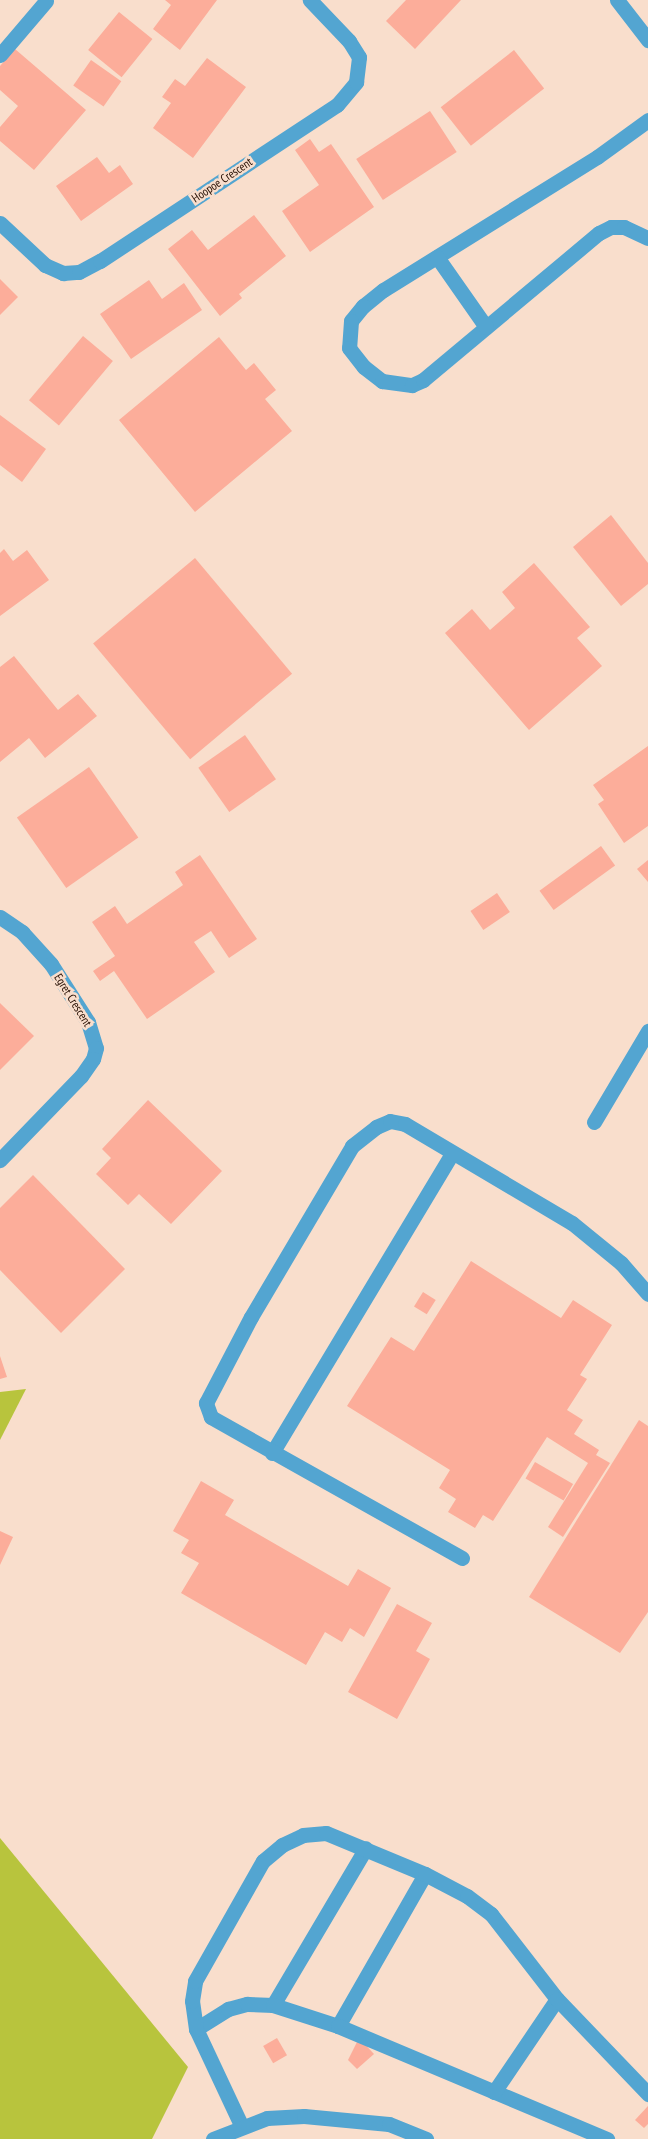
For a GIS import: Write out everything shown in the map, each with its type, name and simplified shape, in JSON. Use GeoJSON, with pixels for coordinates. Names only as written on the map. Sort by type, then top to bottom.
{"type":"FeatureCollection","features":[{"type":"Feature","properties":{"kind":"street","name":"Hoopoe Crescent"},"geometry":{"type":"LineString","coordinates":[[0,223],[45,265],[63,273],[79,272],[337,105],[356,82],[359,57],[348,41],[310,0]]}},
{"type":"Feature","properties":{"kind":"street"},"geometry":{"type":"LineString","coordinates":[[617,0],[648,40]]}},
{"type":"Feature","properties":{"kind":"street"},"geometry":{"type":"LineString","coordinates":[[0,55],[46,1]]}},
{"type":"Feature","properties":{"kind":"street"},"geometry":{"type":"LineString","coordinates":[[648,120],[598,157],[437,257],[363,306],[351,321],[349,348],[364,367],[382,381],[412,385],[423,380],[599,233],[611,227],[624,227],[648,238]]}},
{"type":"Feature","properties":{"kind":"street"},"geometry":{"type":"LineString","coordinates":[[437,257],[486,327]]}},
{"type":"Feature","properties":{"kind":"street","name":"Egret Crescent"},"geometry":{"type":"LineString","coordinates":[[0,917],[22,932],[51,964],[88,1022],[96,1048],[81,1076],[0,1160]]}},
{"type":"Feature","properties":{"kind":"street"},"geometry":{"type":"LineString","coordinates":[[594,1122],[648,1031]]}},
{"type":"Feature","properties":{"kind":"street"},"geometry":{"type":"LineString","coordinates":[[462,1558],[272,1453],[211,1417],[206,1403],[251,1317],[352,1146],[376,1127],[390,1121],[405,1124],[572,1223],[621,1264],[648,1294]]}},
{"type":"Feature","properties":{"kind":"street"},"geometry":{"type":"LineString","coordinates":[[272,1453],[452,1153]]}},
{"type":"Feature","properties":{"kind":"street"},"geometry":{"type":"LineString","coordinates":[[242,2127],[196,2029],[192,2000],[195,1981],[263,1861],[282,1845],[303,1835],[326,1833],[425,1874],[467,1896],[491,1914],[556,1999],[648,2094]]}},
{"type":"Feature","properties":{"kind":"street"},"geometry":{"type":"LineString","coordinates":[[273,2005],[366,1848]]}},
{"type":"Feature","properties":{"kind":"street"},"geometry":{"type":"LineString","coordinates":[[338,2026],[425,1874]]}},
{"type":"Feature","properties":{"kind":"street"},"geometry":{"type":"LineString","coordinates":[[494,2092],[556,1999]]}},
{"type":"Feature","properties":{"kind":"street"},"geometry":{"type":"LineString","coordinates":[[196,2029],[228,2009],[248,2004],[273,2005],[338,2026],[607,2139]]}},
{"type":"Feature","properties":{"kind":"street"},"geometry":{"type":"LineString","coordinates":[[213,2139],[267,2118],[335,2117],[389,2124],[426,2139]]}},
{"type":"Feature","properties":{"kind":"green space"},"geometry":{"type":"Polygon","coordinates":[[[26,1389],[0,1440],[0,1392],[26,1389]]]}},
{"type":"Feature","properties":{"kind":"green space"},"geometry":{"type":"Polygon","coordinates":[[[0,1838],[188,2067],[152,2139],[0,2139],[0,1838]]]}},
{"type":"Feature","properties":{"kind":"building"},"geometry":{"type":"Polygon","coordinates":[[[165,0],[217,0],[180,50],[153,29],[171,5],[165,0]]]}},
{"type":"Feature","properties":{"kind":"building"},"geometry":{"type":"Polygon","coordinates":[[[406,0],[461,0],[415,49],[386,21],[406,0]]]}},
{"type":"Feature","properties":{"kind":"building"},"geometry":{"type":"Polygon","coordinates":[[[119,12],[152,39],[122,77],[88,50],[119,12]]]}},
{"type":"Feature","properties":{"kind":"building"},"geometry":{"type":"Polygon","coordinates":[[[15,49],[86,110],[34,170],[0,141],[0,127],[18,106],[0,90],[0,66],[15,49]]]}},
{"type":"Feature","properties":{"kind":"building"},"geometry":{"type":"Polygon","coordinates":[[[514,50],[544,89],[471,146],[441,107],[514,50]]]}},
{"type":"Feature","properties":{"kind":"building"},"geometry":{"type":"Polygon","coordinates":[[[207,58],[246,87],[193,158],[153,128],[171,103],[162,97],[175,79],[185,86],[207,58]]]}},
{"type":"Feature","properties":{"kind":"building"},"geometry":{"type":"Polygon","coordinates":[[[91,60],[121,81],[104,107],[73,85],[91,60]]]}},
{"type":"Feature","properties":{"kind":"building"},"geometry":{"type":"Polygon","coordinates":[[[430,111],[457,152],[383,200],[356,159],[430,111]]]}},
{"type":"Feature","properties":{"kind":"building"},"geometry":{"type":"Polygon","coordinates":[[[310,139],[319,152],[331,144],[374,207],[310,252],[282,211],[319,185],[295,150],[310,139]]]}},
{"type":"Feature","properties":{"kind":"building"},"geometry":{"type":"Polygon","coordinates":[[[97,157],[109,173],[120,165],[133,184],[81,221],[56,186],[97,157]]]}},
{"type":"Feature","properties":{"kind":"building"},"geometry":{"type":"Polygon","coordinates":[[[254,215],[286,256],[239,294],[242,298],[220,316],[168,249],[192,230],[208,250],[254,215]]]}},
{"type":"Feature","properties":{"kind":"building"},"geometry":{"type":"Polygon","coordinates":[[[0,279],[18,297],[0,315],[0,279]]]}},
{"type":"Feature","properties":{"kind":"building"},"geometry":{"type":"Polygon","coordinates":[[[149,280],[162,299],[184,283],[202,310],[131,359],[100,314],[149,280]]]}},
{"type":"Feature","properties":{"kind":"building"},"geometry":{"type":"Polygon","coordinates":[[[83,336],[113,361],[59,425],[29,400],[83,336]]]}},
{"type":"Feature","properties":{"kind":"building"},"geometry":{"type":"Polygon","coordinates":[[[219,337],[246,370],[254,363],[276,390],[265,399],[292,431],[195,512],[119,420],[219,337]]]}},
{"type":"Feature","properties":{"kind":"building"},"geometry":{"type":"Polygon","coordinates":[[[0,415],[46,449],[22,482],[0,465],[0,415]]]}},
{"type":"Feature","properties":{"kind":"building"},"geometry":{"type":"Polygon","coordinates":[[[611,515],[648,563],[648,584],[621,606],[573,547],[611,515]]]}},
{"type":"Feature","properties":{"kind":"building"},"geometry":{"type":"Polygon","coordinates":[[[4,549],[13,561],[27,550],[49,580],[0,616],[0,553],[4,549]]]}},
{"type":"Feature","properties":{"kind":"building"},"geometry":{"type":"Polygon","coordinates":[[[195,558],[292,674],[190,759],[93,643],[195,558]]]}},
{"type":"Feature","properties":{"kind":"building"},"geometry":{"type":"Polygon","coordinates":[[[534,563],[590,627],[577,638],[602,666],[529,730],[445,633],[472,609],[490,630],[515,608],[502,592],[534,563]]]}},
{"type":"Feature","properties":{"kind":"building"},"geometry":{"type":"Polygon","coordinates":[[[14,656],[58,710],[78,694],[97,716],[45,758],[29,738],[0,762],[0,667],[14,656]]]}},
{"type":"Feature","properties":{"kind":"building"},"geometry":{"type":"Polygon","coordinates":[[[245,735],[276,779],[229,812],[198,768],[245,735]]]}},
{"type":"Feature","properties":{"kind":"building"},"geometry":{"type":"Polygon","coordinates":[[[648,746],[648,826],[624,843],[598,804],[604,800],[593,785],[648,746]]]}},
{"type":"Feature","properties":{"kind":"building"},"geometry":{"type":"Polygon","coordinates":[[[89,767],[138,837],[66,888],[17,817],[89,767]]]}},
{"type":"Feature","properties":{"kind":"building"},"geometry":{"type":"Polygon","coordinates":[[[601,846],[615,865],[554,910],[540,891],[601,846]]]}},
{"type":"Feature","properties":{"kind":"building"},"geometry":{"type":"Polygon","coordinates":[[[200,855],[257,939],[229,958],[211,931],[194,942],[215,972],[147,1019],[114,971],[100,981],[93,971],[115,956],[92,922],[115,906],[127,924],[183,885],[175,872],[200,855]]]}},
{"type":"Feature","properties":{"kind":"building"},"geometry":{"type":"Polygon","coordinates":[[[648,860],[648,882],[637,869],[648,860]]]}},
{"type":"Feature","properties":{"kind":"building"},"geometry":{"type":"Polygon","coordinates":[[[497,893],[510,912],[483,930],[470,911],[497,893]]]}},
{"type":"Feature","properties":{"kind":"building"},"geometry":{"type":"Polygon","coordinates":[[[0,1003],[34,1036],[0,1070],[0,1003]]]}},
{"type":"Feature","properties":{"kind":"building"},"geometry":{"type":"Polygon","coordinates":[[[148,1100],[222,1171],[171,1224],[139,1194],[128,1205],[96,1174],[111,1158],[102,1149],[148,1100]]]}},
{"type":"Feature","properties":{"kind":"building"},"geometry":{"type":"Polygon","coordinates":[[[33,1175],[125,1269],[61,1333],[0,1270],[0,1208],[33,1175]]]}},
{"type":"Feature","properties":{"kind":"building"},"geometry":{"type":"Polygon","coordinates":[[[471,1261],[561,1318],[573,1300],[612,1325],[580,1375],[587,1379],[567,1410],[583,1420],[574,1434],[599,1450],[596,1455],[610,1463],[563,1537],[548,1527],[588,1463],[547,1437],[493,1521],[483,1515],[475,1528],[448,1512],[456,1499],[439,1488],[450,1470],[347,1406],[391,1337],[414,1351],[471,1261]]]}},
{"type":"Feature","properties":{"kind":"building"},"geometry":{"type":"Polygon","coordinates":[[[423,1292],[436,1300],[427,1314],[414,1306],[423,1292]]]}},
{"type":"Feature","properties":{"kind":"building"},"geometry":{"type":"Polygon","coordinates":[[[0,1356],[7,1377],[0,1379],[0,1356]]]}},
{"type":"Feature","properties":{"kind":"building"},"geometry":{"type":"Polygon","coordinates":[[[639,1420],[648,1426],[648,1612],[620,1653],[529,1597],[639,1420]]]}},
{"type":"Feature","properties":{"kind":"building"},"geometry":{"type":"Polygon","coordinates":[[[535,1462],[573,1484],[564,1500],[526,1478],[535,1462]]]}},
{"type":"Feature","properties":{"kind":"building"},"geometry":{"type":"Polygon","coordinates":[[[201,1481],[234,1500],[225,1515],[348,1586],[358,1569],[391,1588],[364,1637],[350,1628],[342,1642],[325,1632],[306,1665],[181,1593],[199,1563],[181,1553],[189,1540],[173,1531],[201,1481]]]}},
{"type":"Feature","properties":{"kind":"building"},"geometry":{"type":"Polygon","coordinates":[[[0,1531],[13,1537],[0,1565],[0,1531]]]}},
{"type":"Feature","properties":{"kind":"building"},"geometry":{"type":"Polygon","coordinates":[[[397,1604],[432,1623],[416,1651],[430,1659],[397,1719],[348,1692],[397,1604]]]}},
{"type":"Feature","properties":{"kind":"building"},"geometry":{"type":"Polygon","coordinates":[[[277,2038],[287,2055],[273,2063],[263,2046],[277,2038]]]}},
{"type":"Feature","properties":{"kind":"building"},"geometry":{"type":"Polygon","coordinates":[[[359,2038],[374,2054],[357,2069],[348,2060],[359,2038]]]}},
{"type":"Feature","properties":{"kind":"building"},"geometry":{"type":"Polygon","coordinates":[[[648,2106],[648,2124],[644,2128],[635,2120],[648,2106]]]}}]}
